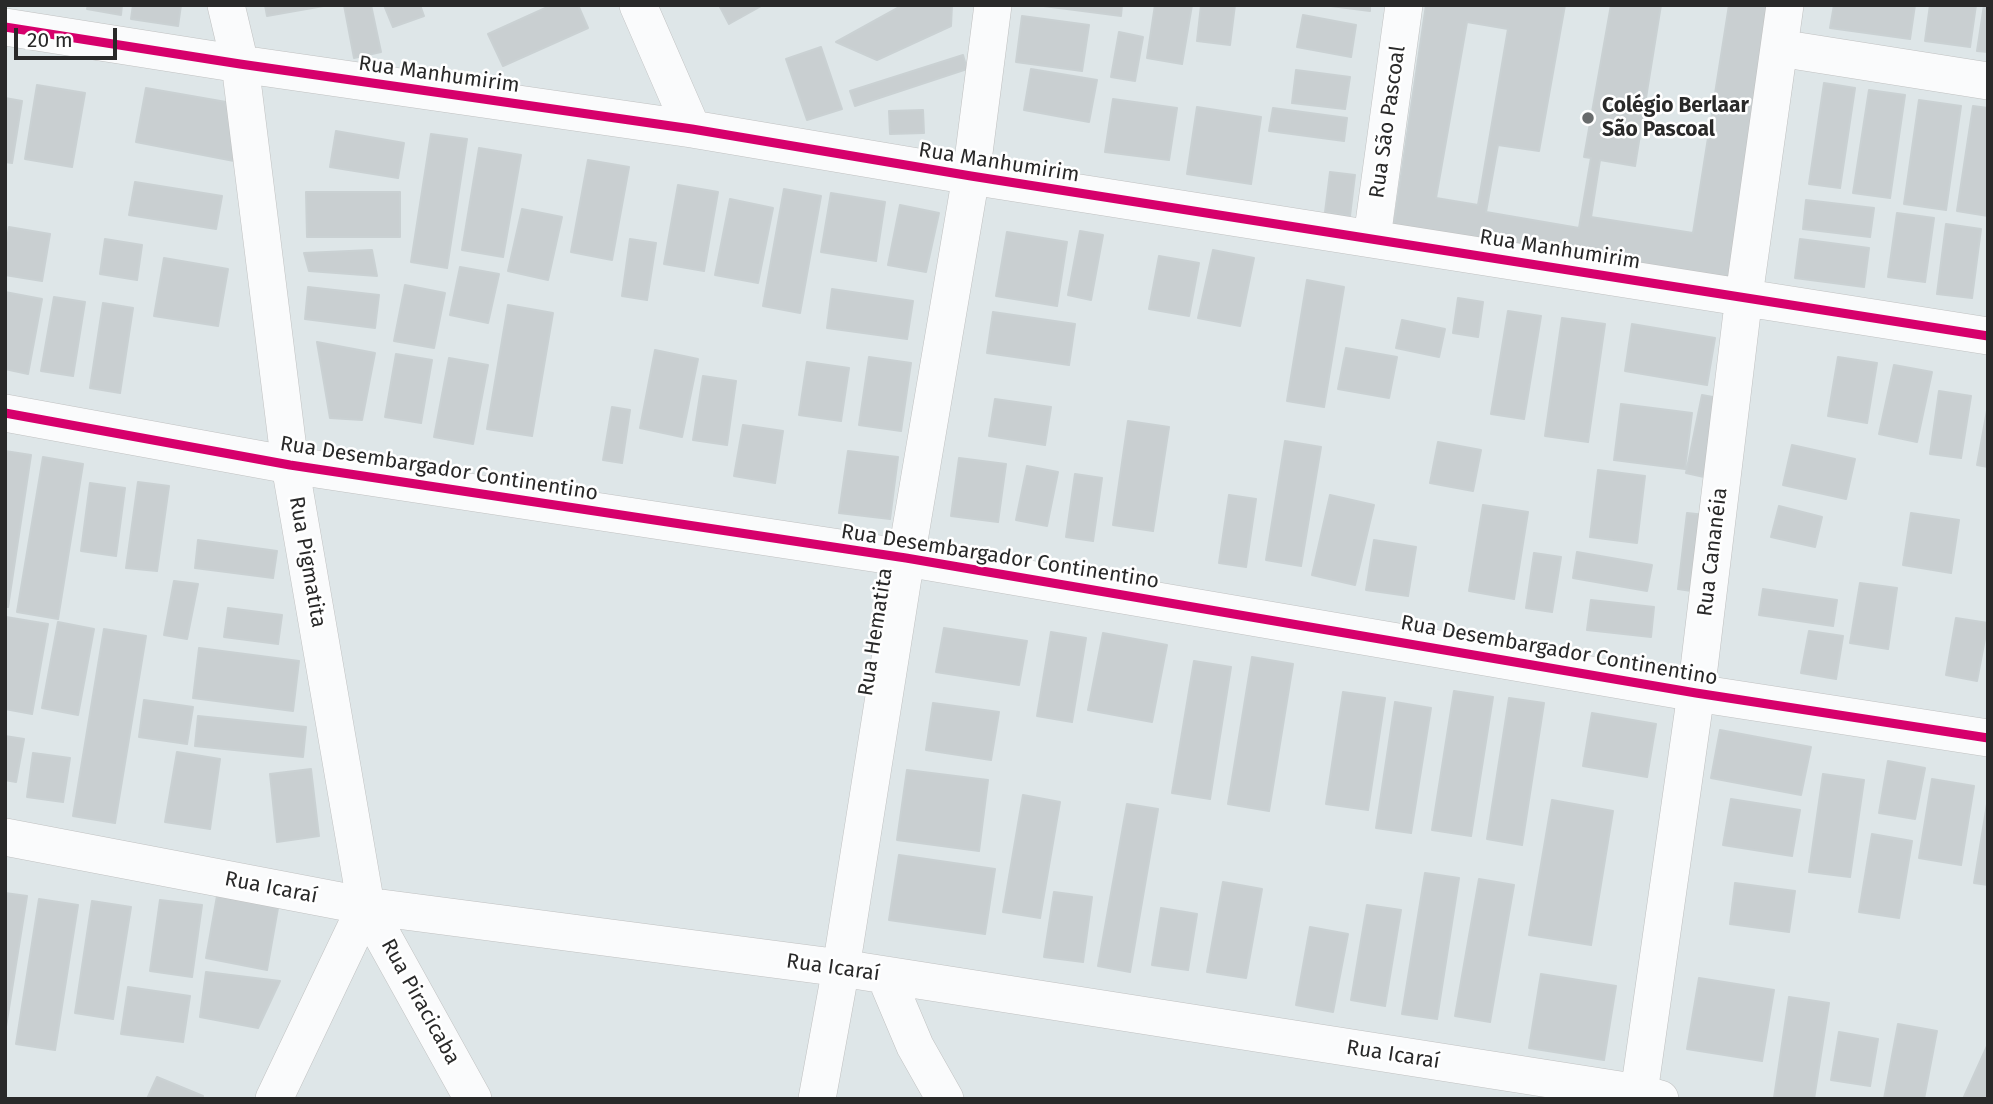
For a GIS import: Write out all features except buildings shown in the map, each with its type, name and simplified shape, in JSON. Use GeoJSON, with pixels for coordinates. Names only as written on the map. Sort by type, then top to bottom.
{"type":"FeatureCollection","features":[{"type":"Feature","properties":{"kind":"street","name":"Rua Pigmatita"},"geometry":{"type":"LineString","coordinates":[[226,5],[240,64],[290,465],[366,906]]}},
{"type":"Feature","properties":{"kind":"street"},"geometry":{"type":"LineString","coordinates":[[638,5],[692,129]]}},
{"type":"Feature","properties":{"kind":"street","name":"Rua Hematita"},"geometry":{"type":"LineString","coordinates":[[817,1099],[841,968],[906,558],[971,176],[993,5]]}},
{"type":"Feature","properties":{"kind":"street","name":"Rua São Pascoal"},"geometry":{"type":"LineString","coordinates":[[1372,238],[1404,5]]}},
{"type":"Feature","properties":{"kind":"street","name":"Rua Cananéia"},"geometry":{"type":"LineString","coordinates":[[1645,1097],[1744,296],[1786,5]]}},
{"type":"Feature","properties":{"kind":"street","name":"Rua Manhumirim"},"geometry":{"type":"LineString","coordinates":[[5,27],[692,129],[971,176],[1988,336]]}},
{"type":"Feature","properties":{"kind":"street"},"geometry":{"type":"LineString","coordinates":[[1779,48],[1988,81]]}},
{"type":"Feature","properties":{"kind":"street","name":"Rua Desembargador Continentino"},"geometry":{"type":"LineString","coordinates":[[5,413],[290,465],[906,558],[1696,693],[1988,738]]}},
{"type":"Feature","properties":{"kind":"street","name":"Rua Icaraí"},"geometry":{"type":"LineString","coordinates":[[5,837],[366,906],[841,968],[1645,1097]]}},
{"type":"Feature","properties":{"kind":"street"},"geometry":{"type":"LineString","coordinates":[[274,1099],[366,906]]}},
{"type":"Feature","properties":{"kind":"street","name":"Rua Piracicaba"},"geometry":{"type":"LineString","coordinates":[[366,906],[473,1099]]}},
{"type":"Feature","properties":{"kind":"street"},"geometry":{"type":"LineString","coordinates":[[885,975],[915,1046],[945,1099]]}},
{"type":"Feature","properties":{"kind":"cycle path"},"geometry":{"type":"LineString","coordinates":[[5,27],[692,129],[971,176],[1988,336]]}},
{"type":"Feature","properties":{"kind":"cycle path"},"geometry":{"type":"LineString","coordinates":[[5,413],[290,465],[906,558],[1696,693],[1988,738]]}},
{"type":"Feature","properties":{"kind":"place","name":"Colégio Berlaar São Pascoal"},"geometry":{"type":"Point","coordinates":[1588,118]}}]}
